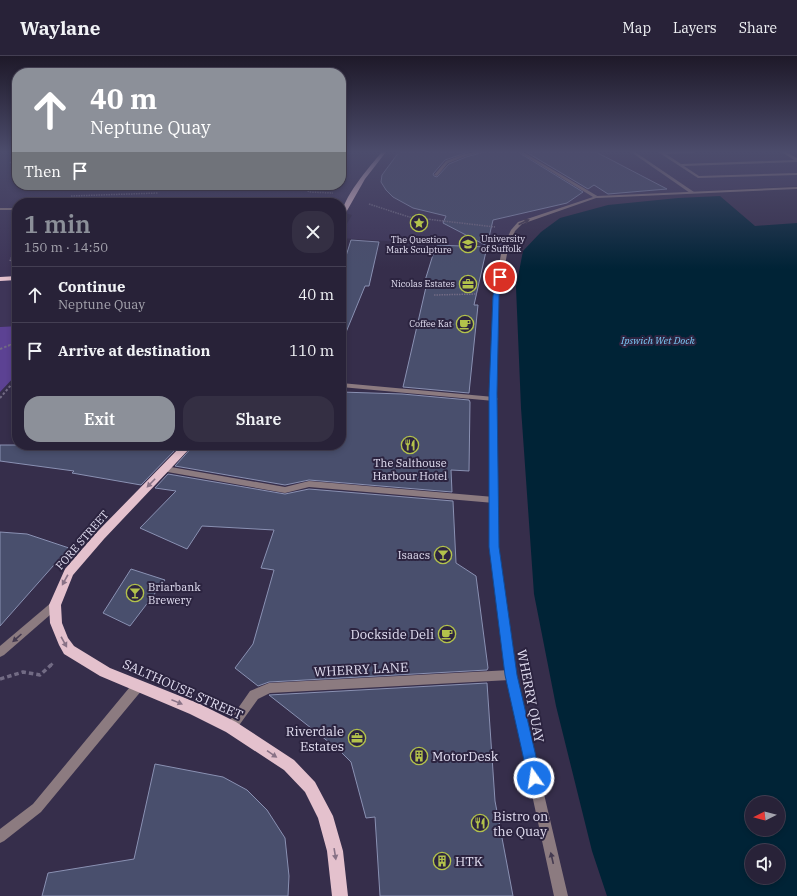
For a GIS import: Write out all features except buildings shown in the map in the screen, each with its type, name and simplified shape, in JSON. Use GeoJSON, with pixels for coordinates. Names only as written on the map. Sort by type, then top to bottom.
{"type":"FeatureCollection","features":[{"type":"Feature","properties":{"kind":"main road"},"geometry":{"type":"LineString","coordinates":[[346,208],[356,191]]}},
{"type":"Feature","properties":{"kind":"main road"},"geometry":{"type":"LineString","coordinates":[[0,279],[12,278]]}},
{"type":"Feature","properties":{"kind":"main road","name":"FORE STREET"},"geometry":{"type":"LineString","coordinates":[[55,605],[69,572],[100,536],[183,450]]}},
{"type":"Feature","properties":{"kind":"main road","name":"SALTHOUSE STREET"},"geometry":{"type":"LineString","coordinates":[[55,605],[56,623],[63,641],[69,650],[105,672],[195,709],[231,727],[289,765],[310,787],[325,816],[335,851],[340,896]]}},
{"type":"Feature","properties":{"kind":"street"},"geometry":{"type":"LineString","coordinates":[[587,191],[597,197]]}},
{"type":"Feature","properties":{"kind":"street"},"geometry":{"type":"LineString","coordinates":[[513,230],[520,223],[597,197],[718,191]]}},
{"type":"Feature","properties":{"kind":"street"},"geometry":{"type":"LineString","coordinates":[[0,209],[12,209]]}},
{"type":"Feature","properties":{"kind":"street","name":"WHERRY QUAY"},"geometry":{"type":"LineString","coordinates":[[513,230],[505,249],[496,296],[494,547],[511,675],[561,896]]}},
{"type":"Feature","properties":{"kind":"street"},"geometry":{"type":"LineString","coordinates":[[346,385],[494,399]]}},
{"type":"Feature","properties":{"kind":"street"},"geometry":{"type":"LineString","coordinates":[[165,469],[285,490],[309,484],[494,500]]}},
{"type":"Feature","properties":{"kind":"street","name":"FORE STREET"},"geometry":{"type":"LineString","coordinates":[[0,652],[55,605]]}},
{"type":"Feature","properties":{"kind":"street","name":"WHERRY LANE"},"geometry":{"type":"LineString","coordinates":[[231,727],[254,695],[269,688],[511,675]]}},
{"type":"Feature","properties":{"kind":"street"},"geometry":{"type":"LineString","coordinates":[[0,837],[37,808],[138,686]]}},
{"type":"Feature","properties":{"kind":"path"},"geometry":{"type":"LineString","coordinates":[[308,191],[332,193]]}},
{"type":"Feature","properties":{"kind":"path"},"geometry":{"type":"LineString","coordinates":[[70,196],[158,193]]}},
{"type":"Feature","properties":{"kind":"path"},"geometry":{"type":"LineString","coordinates":[[350,201],[364,202],[409,217],[513,230]]}},
{"type":"Feature","properties":{"kind":"path"},"geometry":{"type":"LineString","coordinates":[[8,264],[12,256]]}},
{"type":"Feature","properties":{"kind":"path"},"geometry":{"type":"LineString","coordinates":[[434,295],[475,294],[496,296]]}},
{"type":"Feature","properties":{"kind":"path"},"geometry":{"type":"LineString","coordinates":[[0,349],[12,344]]}},
{"type":"Feature","properties":{"kind":"path"},"geometry":{"type":"LineString","coordinates":[[0,398],[12,384]]}},
{"type":"Feature","properties":{"kind":"path"},"geometry":{"type":"LineString","coordinates":[[0,679],[23,672],[40,675]]}},
{"type":"Feature","properties":{"kind":"shaded area"},"geometry":{"type":"Polygon","coordinates":[[[0,191],[702,191],[597,197],[520,223],[513,230],[505,249],[346,238],[346,225],[352,215],[346,213],[346,198],[12,198],[12,326],[0,327],[0,191]]]}},
{"type":"Feature","properties":{"kind":"shaded area"},"geometry":{"type":"Polygon","coordinates":[[[12,326],[12,379],[0,392],[0,327],[12,326]]]}},
{"type":"Feature","properties":{"kind":"water","name":"Ipswich Wet Dock"},"geometry":{"type":"Polygon","coordinates":[[[720,196],[755,226],[797,223],[797,896],[607,896],[592,851],[556,706],[534,594],[521,408],[516,287],[523,251],[541,232],[560,218],[608,205],[678,198],[720,196]]]}},
{"type":"Feature","properties":{"kind":"place","name":"The Question Mark Sculpture"},"geometry":{"type":"Point","coordinates":[419,223]}},
{"type":"Feature","properties":{"kind":"place","name":"University of Suffolk"},"geometry":{"type":"Point","coordinates":[468,244]}},
{"type":"Feature","properties":{"kind":"place","name":"Nicolas Estates"},"geometry":{"type":"Point","coordinates":[468,284]}},
{"type":"Feature","properties":{"kind":"place","name":"Coffee Kat"},"geometry":{"type":"Point","coordinates":[465,324]}},
{"type":"Feature","properties":{"kind":"place","name":"The Salthouse Harbour Hotel"},"geometry":{"type":"Point","coordinates":[410,445]}},
{"type":"Feature","properties":{"kind":"place","name":"Isaacs"},"geometry":{"type":"Point","coordinates":[443,555]}},
{"type":"Feature","properties":{"kind":"place","name":"Briarbank Brewery"},"geometry":{"type":"Point","coordinates":[135,593]}},
{"type":"Feature","properties":{"kind":"place","name":"Dockside Deli"},"geometry":{"type":"Point","coordinates":[447,634]}},
{"type":"Feature","properties":{"kind":"place","name":"Riverdale Estates"},"geometry":{"type":"Point","coordinates":[357,738]}},
{"type":"Feature","properties":{"kind":"place","name":"MotorDesk"},"geometry":{"type":"Point","coordinates":[419,756]}},
{"type":"Feature","properties":{"kind":"place","name":"Bistro on the Quay"},"geometry":{"type":"Point","coordinates":[480,823]}},
{"type":"Feature","properties":{"kind":"place","name":"HTK"},"geometry":{"type":"Point","coordinates":[442,861]}},
{"type":"Feature","properties":{"kind":"route"},"geometry":{"type":"LineString","coordinates":[[500,277],[496,296],[493,393],[494,547],[511,675],[534,778]]}}]}
